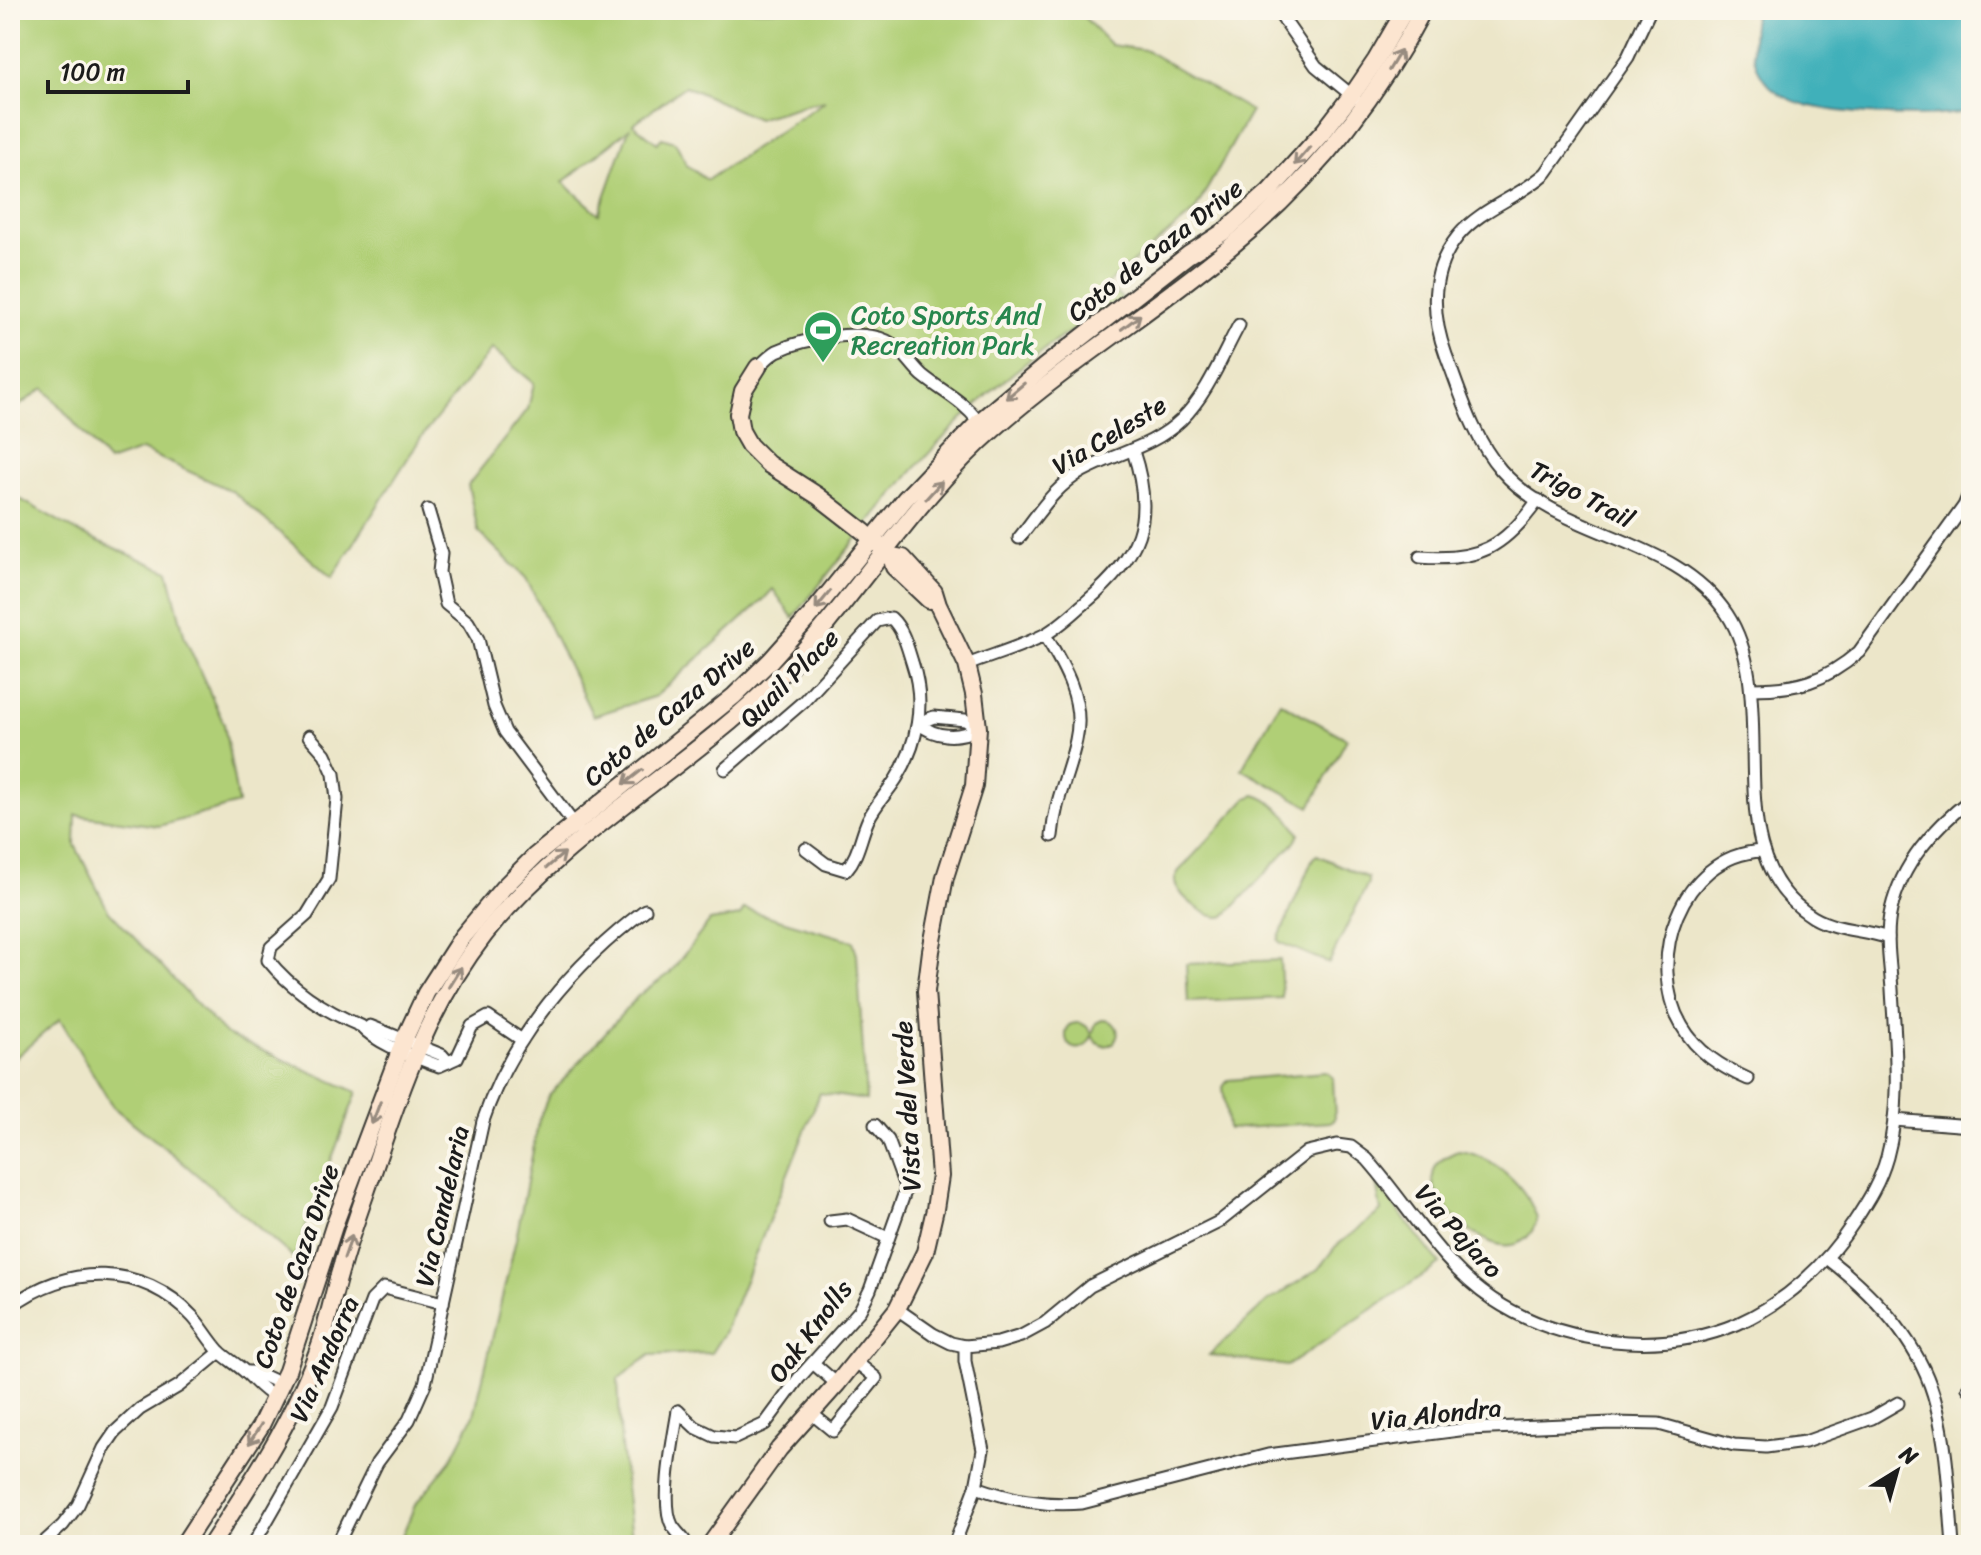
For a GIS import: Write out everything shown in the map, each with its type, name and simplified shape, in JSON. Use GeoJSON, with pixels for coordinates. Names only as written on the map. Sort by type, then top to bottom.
{"type":"FeatureCollection","features":[{"type":"Feature","properties":{"kind":"main road","name":"Coto de Caza Drive"},"geometry":{"type":"LineString","coordinates":[[183,1545],[260,1427],[278,1391],[297,1347],[335,1223],[409,1048],[485,933],[530,884],[688,756],[777,679],[800,655],[882,549],[966,454],[1043,389],[1237,242],[1306,175],[1338,141],[1376,60],[1405,10]]}},
{"type":"Feature","properties":{"kind":"main road","name":"Coto de Caza Drive"},"geometry":{"type":"LineString","coordinates":[[211,1545],[275,1445],[309,1372],[426,993],[462,937],[503,888],[573,823],[734,696],[801,626],[882,549],[905,499],[979,422],[1188,255],[1225,231],[1294,166],[1390,70],[1423,10]]}},
{"type":"Feature","properties":{"kind":"main road","name":"Vista del Verde"},"geometry":{"type":"LineString","coordinates":[[710,1545],[779,1449],[837,1384],[897,1309],[925,1252],[940,1176],[926,991],[945,877],[974,786],[978,728],[967,665],[938,605],[925,598],[894,567],[882,549],[818,496],[768,464],[749,445],[741,431],[738,414],[743,391],[758,367]]}},
{"type":"Feature","properties":{"kind":"street"},"geometry":{"type":"LineString","coordinates":[[1277,10],[1316,66],[1358,100]]}},
{"type":"Feature","properties":{"kind":"street","name":"Trigo Trail"},"geometry":{"type":"LineString","coordinates":[[1650,10],[1628,57],[1557,160],[1534,184],[1470,224],[1447,253],[1436,282],[1434,307],[1441,340],[1478,435],[1501,470],[1538,500],[1696,579],[1715,597],[1745,650],[1751,689],[1756,809],[1762,851],[1770,871],[1805,911],[1832,925],[1888,938]]}},
{"type":"Feature","properties":{"kind":"street","name":"Via Celeste"},"geometry":{"type":"LineString","coordinates":[[1019,538],[1062,486],[1093,466],[1155,440],[1179,422],[1210,382],[1239,325]]}},
{"type":"Feature","properties":{"kind":"street"},"geometry":{"type":"LineString","coordinates":[[758,367],[776,351],[815,340],[860,336],[885,339],[907,357],[919,373],[957,398],[979,422]]}},
{"type":"Feature","properties":{"kind":"street"},"geometry":{"type":"LineString","coordinates":[[967,665],[1045,635],[1102,588],[1121,567],[1135,545],[1145,509],[1133,451]]}},
{"type":"Feature","properties":{"kind":"street"},"geometry":{"type":"LineString","coordinates":[[1751,689],[1801,686],[1840,669],[1859,652],[1964,506],[1971,489]]}},
{"type":"Feature","properties":{"kind":"street"},"geometry":{"type":"LineString","coordinates":[[1420,557],[1463,558],[1485,550],[1521,524],[1538,500]]}},
{"type":"Feature","properties":{"kind":"street"},"geometry":{"type":"LineString","coordinates":[[428,510],[441,554],[439,572],[446,604],[468,622],[478,639],[494,706],[505,732],[584,838]]}},
{"type":"Feature","properties":{"kind":"street","name":"Quail Place"},"geometry":{"type":"LineString","coordinates":[[725,769],[787,717],[867,631],[883,618],[891,618],[902,632],[917,677],[918,723]]}},
{"type":"Feature","properties":{"kind":"street"},"geometry":{"type":"LineString","coordinates":[[1045,635],[1072,684],[1078,706],[1077,737],[1054,808],[1052,836]]}},
{"type":"Feature","properties":{"kind":"street"},"geometry":{"type":"LineString","coordinates":[[918,723],[930,733],[965,736],[978,728]]}},
{"type":"Feature","properties":{"kind":"street"},"geometry":{"type":"LineString","coordinates":[[806,849],[826,864],[846,870],[855,860],[868,819],[907,761],[918,723]]}},
{"type":"Feature","properties":{"kind":"street"},"geometry":{"type":"LineString","coordinates":[[309,736],[325,754],[334,774],[337,799],[329,879],[307,915],[271,947],[268,960],[278,973],[311,1001],[361,1026],[370,1026],[439,1066],[457,1058],[472,1026],[488,1017],[522,1040]]}},
{"type":"Feature","properties":{"kind":"street","name":"Via Pajaro"},"geometry":{"type":"LineString","coordinates":[[897,1309],[933,1334],[965,1346],[998,1343],[1021,1336],[1045,1323],[1090,1286],[1219,1222],[1307,1152],[1337,1145],[1351,1147],[1367,1159],[1441,1251],[1467,1279],[1493,1300],[1559,1329],[1593,1339],[1624,1342],[1661,1340],[1736,1324],[1798,1286],[1827,1258],[1876,1189],[1894,1120],[1896,1061],[1888,938],[1890,912],[1907,868],[1921,846],[1971,799]]}},
{"type":"Feature","properties":{"kind":"street"},"geometry":{"type":"LineString","coordinates":[[1748,1079],[1712,1060],[1683,1029],[1671,1003],[1667,957],[1677,916],[1691,891],[1711,871],[1737,855],[1762,851]]}},
{"type":"Feature","properties":{"kind":"street","name":"Via Candelaria"},"geometry":{"type":"LineString","coordinates":[[337,1545],[377,1463],[418,1403],[425,1384],[483,1121],[493,1089],[522,1040],[580,967],[612,935],[645,910]]}},
{"type":"Feature","properties":{"kind":"street"},"geometry":{"type":"LineString","coordinates":[[1894,1120],[1971,1126]]}},
{"type":"Feature","properties":{"kind":"street","name":"Oak Knolls"},"geometry":{"type":"LineString","coordinates":[[684,1540],[671,1523],[668,1509],[670,1452],[678,1411],[695,1427],[714,1436],[735,1438],[765,1424],[860,1310],[870,1290],[906,1189],[888,1140],[875,1125]]}},
{"type":"Feature","properties":{"kind":"street"},"geometry":{"type":"LineString","coordinates":[[830,1221],[847,1219],[888,1238]]}},
{"type":"Feature","properties":{"kind":"street"},"geometry":{"type":"LineString","coordinates":[[1827,1258],[1855,1280],[1887,1313],[1919,1361],[1941,1425],[1953,1545]]}},
{"type":"Feature","properties":{"kind":"street"},"geometry":{"type":"LineString","coordinates":[[10,1307],[37,1289],[63,1279],[90,1275],[126,1279],[150,1286],[191,1314],[220,1352],[246,1372],[255,1372],[278,1391]]}},
{"type":"Feature","properties":{"kind":"street","name":"Via Andorra"},"geometry":{"type":"LineString","coordinates":[[253,1545],[332,1407],[372,1300],[384,1288],[443,1303]]}},
{"type":"Feature","properties":{"kind":"street"},"geometry":{"type":"LineString","coordinates":[[954,1545],[976,1487],[983,1450],[965,1361],[965,1346]]}},
{"type":"Feature","properties":{"kind":"street"},"geometry":{"type":"LineString","coordinates":[[41,1545],[63,1525],[78,1505],[104,1448],[115,1432],[140,1409],[188,1380],[220,1352]]}},
{"type":"Feature","properties":{"kind":"street"},"geometry":{"type":"LineString","coordinates":[[811,1413],[833,1431],[876,1378],[855,1361]]}},
{"type":"Feature","properties":{"kind":"street"},"geometry":{"type":"LineString","coordinates":[[813,1363],[837,1384]]}},
{"type":"Feature","properties":{"kind":"street","name":"Via Alondra"},"geometry":{"type":"LineString","coordinates":[[976,1487],[1018,1501],[1082,1503],[1268,1455],[1467,1429],[1659,1424],[1734,1445],[1766,1447],[1805,1442],[1872,1418],[1898,1403]]}},
{"type":"Feature","properties":{"kind":"green space"},"geometry":{"type":"Polygon","coordinates":[[[10,10],[1077,10],[1111,45],[1145,50],[1251,111],[1194,212],[1107,284],[1126,302],[1087,321],[1050,345],[961,420],[902,483],[793,618],[773,589],[656,696],[593,716],[526,578],[478,531],[468,485],[528,409],[534,383],[492,349],[420,439],[332,578],[232,491],[142,450],[108,462],[44,388],[10,412],[10,10]],[[685,86],[633,124],[657,143],[662,138],[675,142],[685,164],[707,180],[825,101],[757,119],[685,86]],[[629,129],[563,182],[599,214],[629,129]]]}},
{"type":"Feature","properties":{"kind":"green space"},"geometry":{"type":"Polygon","coordinates":[[[10,482],[13,495],[82,534],[168,571],[185,638],[224,724],[238,804],[159,826],[76,815],[75,845],[108,910],[225,1034],[357,1092],[294,1258],[113,1107],[60,1019],[10,1062],[10,482]]]}},
{"type":"Feature","properties":{"kind":"green space"},"geometry":{"type":"Polygon","coordinates":[[[1280,702],[1347,739],[1310,807],[1242,769],[1280,702]]]}},
{"type":"Feature","properties":{"kind":"green space"},"geometry":{"type":"Polygon","coordinates":[[[1255,795],[1280,810],[1299,834],[1225,916],[1212,916],[1184,897],[1176,885],[1176,877],[1247,798],[1255,795]]]}},
{"type":"Feature","properties":{"kind":"green space"},"geometry":{"type":"Polygon","coordinates":[[[1317,855],[1368,878],[1329,963],[1278,940],[1317,855]]]}},
{"type":"Feature","properties":{"kind":"green space"},"geometry":{"type":"Polygon","coordinates":[[[744,909],[853,941],[857,955],[866,1100],[820,1093],[724,1333],[711,1353],[650,1355],[618,1379],[621,1446],[633,1545],[398,1545],[415,1505],[451,1460],[474,1415],[516,1239],[539,1119],[548,1097],[638,996],[669,974],[710,921],[740,916],[744,909]]]}},
{"type":"Feature","properties":{"kind":"green space"},"geometry":{"type":"Polygon","coordinates":[[[1280,960],[1282,998],[1188,1002],[1186,964],[1280,960]]]}},
{"type":"Feature","properties":{"kind":"green space"},"geometry":{"type":"Polygon","coordinates":[[[1102,1020],[1116,1027],[1114,1043],[1101,1045],[1092,1035],[1083,1047],[1073,1048],[1069,1045],[1066,1033],[1069,1025],[1083,1024],[1092,1034],[1096,1023],[1102,1020]]]}},
{"type":"Feature","properties":{"kind":"green space"},"geometry":{"type":"Polygon","coordinates":[[[1326,1072],[1333,1078],[1335,1119],[1330,1122],[1228,1129],[1223,1087],[1228,1080],[1326,1072]]]}},
{"type":"Feature","properties":{"kind":"green space"},"geometry":{"type":"Polygon","coordinates":[[[1458,1151],[1483,1158],[1517,1184],[1537,1219],[1527,1238],[1512,1245],[1494,1243],[1476,1235],[1445,1206],[1436,1190],[1434,1171],[1441,1160],[1458,1151]]]}},
{"type":"Feature","properties":{"kind":"green space"},"geometry":{"type":"Polygon","coordinates":[[[1376,1183],[1440,1264],[1287,1366],[1209,1355],[1267,1302],[1318,1269],[1336,1246],[1381,1211],[1376,1183]]]}},
{"type":"Feature","properties":{"kind":"water"},"geometry":{"type":"Polygon","coordinates":[[[1755,10],[1971,10],[1971,111],[1932,116],[1880,115],[1817,108],[1796,102],[1778,93],[1764,80],[1756,63],[1752,39],[1755,10]]]}},
{"type":"Feature","properties":{"kind":"place","name":"Coto Sports And Recreation Park"},"geometry":{"type":"Point","coordinates":[823,364]}}]}
